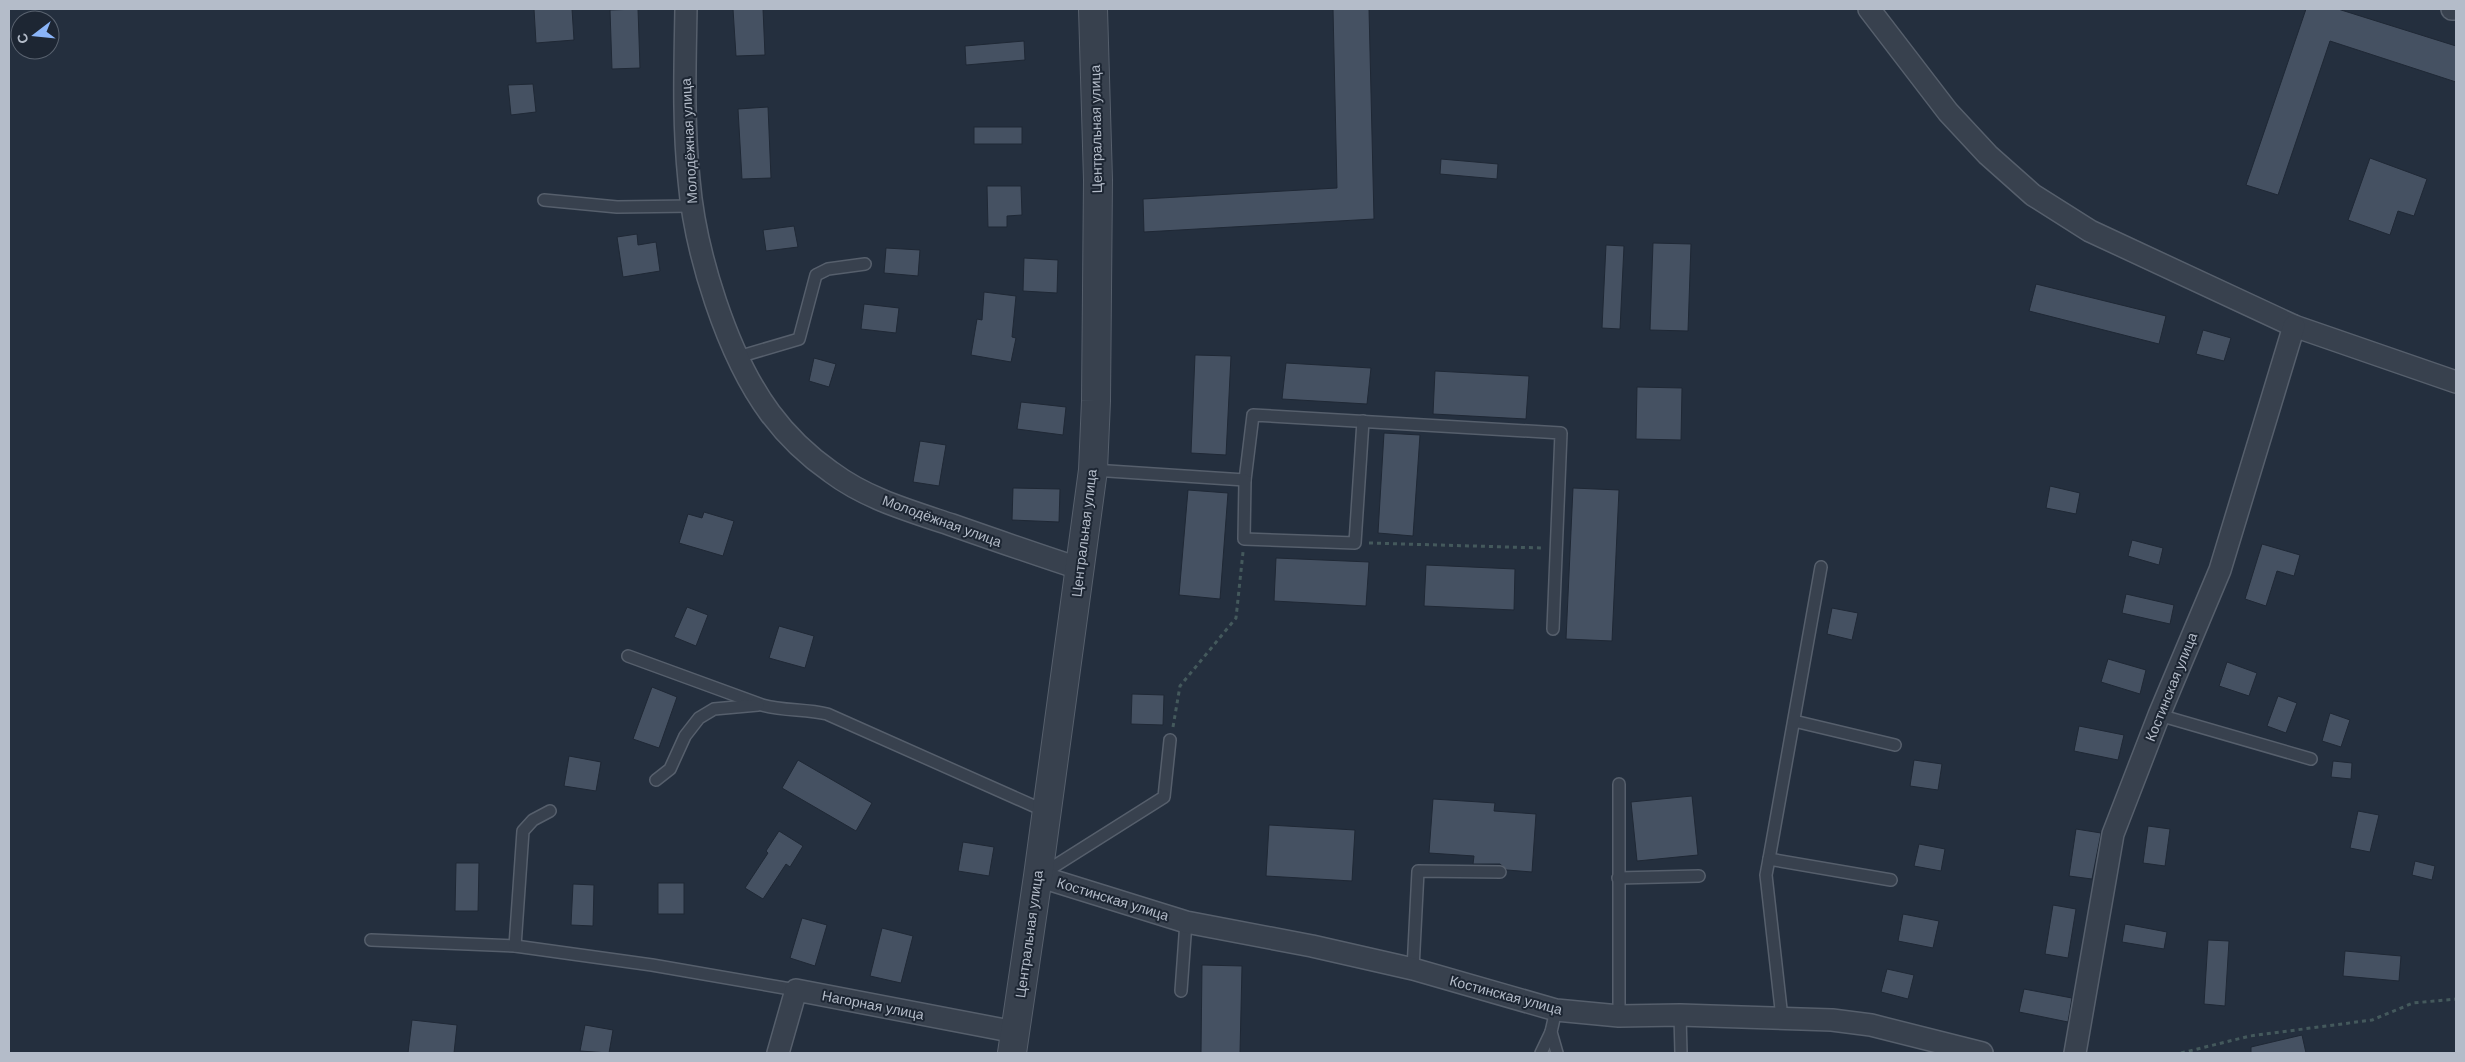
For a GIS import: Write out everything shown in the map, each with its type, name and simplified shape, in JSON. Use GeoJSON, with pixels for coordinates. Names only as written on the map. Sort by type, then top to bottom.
{"type":"FeatureCollection","features":[{"type":"Feature","properties":{"kind":"street","name":"Молодёжная улица"},"geometry":{"type":"LineString","coordinates":[[686,9],[685,100],[688,180],[695,228],[711,285],[738,357],[769,412],[792,440],[832,473],[887,503],[1081,569]]}},
{"type":"Feature","properties":{"kind":"street","name":"Центральная улица"},"geometry":{"type":"LineString","coordinates":[[1013,1042],[1081,569],[1093,470],[1096,402],[1098,180],[1093,9]]}},
{"type":"Feature","properties":{"kind":"street"},"geometry":{"type":"LineString","coordinates":[[1869,9],[1948,112],[1988,155],[2033,195],[2090,231],[2294,326],[2456,382]]}},
{"type":"Feature","properties":{"kind":"street","name":"Костинская улица"},"geometry":{"type":"LineString","coordinates":[[2075,1053],[2113,834],[2159,715],[2220,570],[2294,326]]}},
{"type":"Feature","properties":{"kind":"street","name":"Костинская улица"},"geometry":{"type":"LineString","coordinates":[[1038,876],[1186,922],[1312,946],[1413,969],[1556,1010],[1619,1016],[1680,1015],[1782,1018],[1872,1025],[1982,1053]]}},
{"type":"Feature","properties":{"kind":"street"},"geometry":{"type":"LineString","coordinates":[[778,1053],[796,990]]}},
{"type":"Feature","properties":{"kind":"street","name":"Нагорная улица"},"geometry":{"type":"LineString","coordinates":[[796,990],[1013,1042]]}},
{"type":"Feature","properties":{"kind":"lane"},"geometry":{"type":"LineString","coordinates":[[544,200],[616,207],[692,206]]}},
{"type":"Feature","properties":{"kind":"lane"},"geometry":{"type":"LineString","coordinates":[[738,357],[800,339],[816,275],[828,269],[865,264]]}},
{"type":"Feature","properties":{"kind":"lane"},"geometry":{"type":"LineString","coordinates":[[1363,421],[1356,543],[1244,538],[1245,480],[1253,415],[1363,421],[1561,433],[1554,629]]}},
{"type":"Feature","properties":{"kind":"lane"},"geometry":{"type":"LineString","coordinates":[[1093,470],[1245,480]]}},
{"type":"Feature","properties":{"kind":"lane"},"geometry":{"type":"LineString","coordinates":[[1782,1018],[1766,875],[1821,567]]}},
{"type":"Feature","properties":{"kind":"lane"},"geometry":{"type":"LineString","coordinates":[[628,656],[762,705],[784,711],[811,711],[827,714],[1045,811]]}},
{"type":"Feature","properties":{"kind":"lane"},"geometry":{"type":"LineString","coordinates":[[656,780],[670,769],[686,736],[699,718],[714,709],[762,705]]}},
{"type":"Feature","properties":{"kind":"lane"},"geometry":{"type":"LineString","coordinates":[[2159,715],[2310,760]]}},
{"type":"Feature","properties":{"kind":"lane"},"geometry":{"type":"LineString","coordinates":[[1794,721],[1895,745]]}},
{"type":"Feature","properties":{"kind":"lane"},"geometry":{"type":"LineString","coordinates":[[1038,876],[1164,797],[1170,740]]}},
{"type":"Feature","properties":{"kind":"lane"},"geometry":{"type":"LineString","coordinates":[[1619,784],[1619,1016]]}},
{"type":"Feature","properties":{"kind":"lane"},"geometry":{"type":"LineString","coordinates":[[515,946],[523,831],[533,820],[550,811]]}},
{"type":"Feature","properties":{"kind":"lane"},"geometry":{"type":"LineString","coordinates":[[1770,859],[1891,880]]}},
{"type":"Feature","properties":{"kind":"lane"},"geometry":{"type":"LineString","coordinates":[[1413,969],[1418,871],[1500,872]]}},
{"type":"Feature","properties":{"kind":"lane"},"geometry":{"type":"LineString","coordinates":[[1618,878],[1699,876]]}},
{"type":"Feature","properties":{"kind":"lane"},"geometry":{"type":"LineString","coordinates":[[1181,990],[1186,922]]}},
{"type":"Feature","properties":{"kind":"lane"},"geometry":{"type":"LineString","coordinates":[[371,940],[515,946],[652,965],[796,990]]}},
{"type":"Feature","properties":{"kind":"lane"},"geometry":{"type":"LineString","coordinates":[[1541,1053],[1551,1032],[1556,1010]]}},
{"type":"Feature","properties":{"kind":"lane"},"geometry":{"type":"LineString","coordinates":[[1680,1015],[1681,1053]]}},
{"type":"Feature","properties":{"kind":"lane"},"geometry":{"type":"LineString","coordinates":[[1551,1032],[1557,1053]]}},
{"type":"Feature","properties":{"kind":"path"},"geometry":{"type":"LineString","coordinates":[[1170,740],[1180,686],[1236,618],[1244,538]]}},
{"type":"Feature","properties":{"kind":"path"},"geometry":{"type":"LineString","coordinates":[[1356,543],[1557,549]]}},
{"type":"Feature","properties":{"kind":"path"},"geometry":{"type":"LineString","coordinates":[[2181,1053],[2250,1036],[2372,1020],[2413,1002],[2456,999]]}},
{"type":"Feature","properties":{"kind":"building"},"geometry":{"type":"Polygon","coordinates":[[[534,9],[572,9],[574,40],[536,43],[534,9]]]}},
{"type":"Feature","properties":{"kind":"building"},"geometry":{"type":"Polygon","coordinates":[[[638,9],[640,68],[612,69],[610,10],[638,9]]]}},
{"type":"Feature","properties":{"kind":"building"},"geometry":{"type":"Polygon","coordinates":[[[733,9],[763,9],[765,55],[736,56],[733,9]]]}},
{"type":"Feature","properties":{"kind":"building"},"geometry":{"type":"Polygon","coordinates":[[[1333,9],[1369,9],[1374,219],[1144,232],[1143,199],[1337,188],[1333,9]]]}},
{"type":"Feature","properties":{"kind":"building"},"geometry":{"type":"Polygon","coordinates":[[[2306,9],[2338,9],[2456,46],[2456,82],[2330,41],[2278,195],[2246,185],[2306,9]]]}},
{"type":"Feature","properties":{"kind":"building"},"geometry":{"type":"Polygon","coordinates":[[[1024,41],[1025,60],[966,65],[965,46],[1024,41]]]}},
{"type":"Feature","properties":{"kind":"building"},"geometry":{"type":"Polygon","coordinates":[[[533,84],[536,112],[511,115],[508,85],[533,84]]]}},
{"type":"Feature","properties":{"kind":"building"},"geometry":{"type":"Polygon","coordinates":[[[768,107],[771,178],[742,179],[738,109],[768,107]]]}},
{"type":"Feature","properties":{"kind":"building"},"geometry":{"type":"Polygon","coordinates":[[[974,127],[1022,127],[1022,144],[974,144],[974,127]]]}},
{"type":"Feature","properties":{"kind":"building"},"geometry":{"type":"Polygon","coordinates":[[[2370,158],[2427,179],[2414,216],[2398,211],[2390,235],[2348,220],[2370,158]]]}},
{"type":"Feature","properties":{"kind":"building"},"geometry":{"type":"Polygon","coordinates":[[[1441,159],[1498,164],[1497,179],[1440,174],[1441,159]]]}},
{"type":"Feature","properties":{"kind":"building"},"geometry":{"type":"Polygon","coordinates":[[[987,186],[1021,186],[1022,215],[1007,216],[1007,227],[988,227],[987,186]]]}},
{"type":"Feature","properties":{"kind":"building"},"geometry":{"type":"Polygon","coordinates":[[[794,226],[798,247],[766,251],[763,230],[794,226]]]}},
{"type":"Feature","properties":{"kind":"building"},"geometry":{"type":"Polygon","coordinates":[[[637,234],[638,245],[656,242],[660,271],[623,277],[617,237],[637,234]]]}},
{"type":"Feature","properties":{"kind":"building"},"geometry":{"type":"Polygon","coordinates":[[[1653,243],[1691,244],[1688,331],[1650,330],[1653,243]]]}},
{"type":"Feature","properties":{"kind":"building"},"geometry":{"type":"Polygon","coordinates":[[[1606,245],[1624,246],[1620,329],[1602,328],[1606,245]]]}},
{"type":"Feature","properties":{"kind":"building"},"geometry":{"type":"Polygon","coordinates":[[[886,248],[920,250],[918,276],[884,273],[886,248]]]}},
{"type":"Feature","properties":{"kind":"building"},"geometry":{"type":"Polygon","coordinates":[[[1024,258],[1058,260],[1057,293],[1023,291],[1024,258]]]}},
{"type":"Feature","properties":{"kind":"building"},"geometry":{"type":"Polygon","coordinates":[[[2036,284],[2166,316],[2159,344],[2029,311],[2036,284]]]}},
{"type":"Feature","properties":{"kind":"building"},"geometry":{"type":"Polygon","coordinates":[[[984,292],[1016,296],[1012,337],[1016,338],[1011,362],[971,355],[977,319],[982,320],[984,292]]]}},
{"type":"Feature","properties":{"kind":"building"},"geometry":{"type":"Polygon","coordinates":[[[864,304],[899,308],[896,333],[861,329],[864,304]]]}},
{"type":"Feature","properties":{"kind":"building"},"geometry":{"type":"Polygon","coordinates":[[[2203,330],[2231,338],[2224,361],[2196,354],[2203,330]]]}},
{"type":"Feature","properties":{"kind":"building"},"geometry":{"type":"Polygon","coordinates":[[[1195,355],[1231,356],[1226,455],[1191,453],[1195,355]]]}},
{"type":"Feature","properties":{"kind":"building"},"geometry":{"type":"Polygon","coordinates":[[[814,358],[836,364],[829,387],[809,381],[814,358]]]}},
{"type":"Feature","properties":{"kind":"building"},"geometry":{"type":"Polygon","coordinates":[[[1286,363],[1371,368],[1367,404],[1282,399],[1286,363]]]}},
{"type":"Feature","properties":{"kind":"building"},"geometry":{"type":"Polygon","coordinates":[[[1435,371],[1529,376],[1526,419],[1433,414],[1435,371]]]}},
{"type":"Feature","properties":{"kind":"building"},"geometry":{"type":"Polygon","coordinates":[[[1637,387],[1682,388],[1681,440],[1636,439],[1637,387]]]}},
{"type":"Feature","properties":{"kind":"building"},"geometry":{"type":"Polygon","coordinates":[[[1021,402],[1066,407],[1063,435],[1017,429],[1021,402]]]}},
{"type":"Feature","properties":{"kind":"building"},"geometry":{"type":"Polygon","coordinates":[[[1384,433],[1420,435],[1413,536],[1378,533],[1384,433]]]}},
{"type":"Feature","properties":{"kind":"building"},"geometry":{"type":"Polygon","coordinates":[[[920,441],[946,445],[939,486],[913,482],[920,441]]]}},
{"type":"Feature","properties":{"kind":"building"},"geometry":{"type":"Polygon","coordinates":[[[2050,486],[2080,493],[2076,514],[2046,508],[2050,486]]]}},
{"type":"Feature","properties":{"kind":"building"},"geometry":{"type":"Polygon","coordinates":[[[1013,488],[1060,489],[1059,522],[1012,520],[1013,488]]]}},
{"type":"Feature","properties":{"kind":"building"},"geometry":{"type":"Polygon","coordinates":[[[1573,488],[1619,490],[1612,641],[1566,639],[1573,488]]]}},
{"type":"Feature","properties":{"kind":"building"},"geometry":{"type":"Polygon","coordinates":[[[1188,490],[1228,493],[1220,599],[1179,595],[1188,490]]]}},
{"type":"Feature","properties":{"kind":"building"},"geometry":{"type":"Polygon","coordinates":[[[704,512],[734,521],[723,556],[679,543],[688,514],[702,518],[704,512]]]}},
{"type":"Feature","properties":{"kind":"building"},"geometry":{"type":"Polygon","coordinates":[[[2132,540],[2163,548],[2159,565],[2128,556],[2132,540]]]}},
{"type":"Feature","properties":{"kind":"building"},"geometry":{"type":"Polygon","coordinates":[[[2262,544],[2300,555],[2294,576],[2277,571],[2266,606],[2245,599],[2262,544]]]}},
{"type":"Feature","properties":{"kind":"building"},"geometry":{"type":"Polygon","coordinates":[[[1276,558],[1369,562],[1366,606],[1274,601],[1276,558]]]}},
{"type":"Feature","properties":{"kind":"building"},"geometry":{"type":"Polygon","coordinates":[[[1426,565],[1515,569],[1514,610],[1424,606],[1426,565]]]}},
{"type":"Feature","properties":{"kind":"building"},"geometry":{"type":"Polygon","coordinates":[[[2126,594],[2174,605],[2170,624],[2122,613],[2126,594]]]}},
{"type":"Feature","properties":{"kind":"building"},"geometry":{"type":"Polygon","coordinates":[[[687,607],[708,615],[696,646],[674,637],[687,607]]]}},
{"type":"Feature","properties":{"kind":"building"},"geometry":{"type":"Polygon","coordinates":[[[1832,608],[1858,613],[1852,640],[1827,634],[1832,608]]]}},
{"type":"Feature","properties":{"kind":"building"},"geometry":{"type":"Polygon","coordinates":[[[779,626],[814,636],[805,668],[769,658],[779,626]]]}},
{"type":"Feature","properties":{"kind":"building"},"geometry":{"type":"Polygon","coordinates":[[[2108,659],[2146,670],[2140,694],[2101,682],[2108,659]]]}},
{"type":"Feature","properties":{"kind":"building"},"geometry":{"type":"Polygon","coordinates":[[[2227,662],[2257,673],[2249,696],[2219,686],[2227,662]]]}},
{"type":"Feature","properties":{"kind":"building"},"geometry":{"type":"Polygon","coordinates":[[[652,687],[677,697],[659,748],[633,739],[652,687]]]}},
{"type":"Feature","properties":{"kind":"building"},"geometry":{"type":"Polygon","coordinates":[[[1132,694],[1164,695],[1163,725],[1131,724],[1132,694]]]}},
{"type":"Feature","properties":{"kind":"building"},"geometry":{"type":"Polygon","coordinates":[[[2278,696],[2297,703],[2286,733],[2267,726],[2278,696]]]}},
{"type":"Feature","properties":{"kind":"building"},"geometry":{"type":"Polygon","coordinates":[[[2330,713],[2350,720],[2341,747],[2322,741],[2330,713]]]}},
{"type":"Feature","properties":{"kind":"building"},"geometry":{"type":"Polygon","coordinates":[[[2079,726],[2124,735],[2118,760],[2074,751],[2079,726]]]}},
{"type":"Feature","properties":{"kind":"building"},"geometry":{"type":"Polygon","coordinates":[[[569,756],[601,762],[596,791],[564,786],[569,756]]]}},
{"type":"Feature","properties":{"kind":"building"},"geometry":{"type":"Polygon","coordinates":[[[798,760],[872,803],[856,831],[782,788],[798,760]]]}},
{"type":"Feature","properties":{"kind":"building"},"geometry":{"type":"Polygon","coordinates":[[[1914,760],[1942,764],[1938,790],[1910,786],[1914,760]]]}},
{"type":"Feature","properties":{"kind":"building"},"geometry":{"type":"Polygon","coordinates":[[[2333,761],[2352,763],[2351,779],[2331,777],[2333,761]]]}},
{"type":"Feature","properties":{"kind":"building"},"geometry":{"type":"Polygon","coordinates":[[[1692,796],[1698,855],[1637,861],[1631,802],[1692,796]]]}},
{"type":"Feature","properties":{"kind":"building"},"geometry":{"type":"Polygon","coordinates":[[[1433,799],[1495,803],[1494,811],[1536,814],[1532,872],[1507,870],[1500,864],[1473,864],[1474,856],[1429,853],[1433,799]]]}},
{"type":"Feature","properties":{"kind":"building"},"geometry":{"type":"Polygon","coordinates":[[[2358,811],[2379,815],[2370,852],[2350,848],[2358,811]]]}},
{"type":"Feature","properties":{"kind":"building"},"geometry":{"type":"Polygon","coordinates":[[[1269,825],[1355,830],[1352,881],[1266,876],[1269,825]]]}},
{"type":"Feature","properties":{"kind":"building"},"geometry":{"type":"Polygon","coordinates":[[[2148,826],[2170,829],[2165,866],[2143,863],[2148,826]]]}},
{"type":"Feature","properties":{"kind":"building"},"geometry":{"type":"Polygon","coordinates":[[[2076,829],[2101,833],[2092,879],[2069,876],[2076,829]]]}},
{"type":"Feature","properties":{"kind":"building"},"geometry":{"type":"Polygon","coordinates":[[[779,831],[803,846],[790,867],[786,864],[763,899],[745,888],[768,853],[766,851],[779,831]]]}},
{"type":"Feature","properties":{"kind":"building"},"geometry":{"type":"Polygon","coordinates":[[[963,842],[994,847],[989,876],[958,871],[963,842]]]}},
{"type":"Feature","properties":{"kind":"building"},"geometry":{"type":"Polygon","coordinates":[[[1919,844],[1945,849],[1941,871],[1914,866],[1919,844]]]}},
{"type":"Feature","properties":{"kind":"building"},"geometry":{"type":"Polygon","coordinates":[[[2415,861],[2435,866],[2432,880],[2412,875],[2415,861]]]}},
{"type":"Feature","properties":{"kind":"building"},"geometry":{"type":"Polygon","coordinates":[[[456,863],[479,863],[478,911],[455,911],[456,863]]]}},
{"type":"Feature","properties":{"kind":"building"},"geometry":{"type":"Polygon","coordinates":[[[658,883],[684,883],[684,914],[658,914],[658,883]]]}},
{"type":"Feature","properties":{"kind":"building"},"geometry":{"type":"Polygon","coordinates":[[[573,884],[594,885],[593,926],[571,925],[573,884]]]}},
{"type":"Feature","properties":{"kind":"building"},"geometry":{"type":"Polygon","coordinates":[[[2053,905],[2076,909],[2068,958],[2045,954],[2053,905]]]}},
{"type":"Feature","properties":{"kind":"building"},"geometry":{"type":"Polygon","coordinates":[[[1903,914],[1939,921],[1933,948],[1898,941],[1903,914]]]}},
{"type":"Feature","properties":{"kind":"building"},"geometry":{"type":"Polygon","coordinates":[[[802,918],[827,925],[815,966],[790,958],[802,918]]]}},
{"type":"Feature","properties":{"kind":"building"},"geometry":{"type":"Polygon","coordinates":[[[2125,924],[2167,932],[2164,949],[2122,942],[2125,924]]]}},
{"type":"Feature","properties":{"kind":"building"},"geometry":{"type":"Polygon","coordinates":[[[882,928],[913,936],[901,983],[870,976],[882,928]]]}},
{"type":"Feature","properties":{"kind":"building"},"geometry":{"type":"Polygon","coordinates":[[[2208,940],[2229,941],[2225,1006],[2204,1004],[2208,940]]]}},
{"type":"Feature","properties":{"kind":"building"},"geometry":{"type":"Polygon","coordinates":[[[2345,951],[2401,956],[2399,981],[2343,976],[2345,951]]]}},
{"type":"Feature","properties":{"kind":"building"},"geometry":{"type":"Polygon","coordinates":[[[1202,965],[1242,966],[1240,1053],[1201,1053],[1202,965]]]}},
{"type":"Feature","properties":{"kind":"building"},"geometry":{"type":"Polygon","coordinates":[[[1887,969],[1914,975],[1908,999],[1881,992],[1887,969]]]}},
{"type":"Feature","properties":{"kind":"building"},"geometry":{"type":"Polygon","coordinates":[[[2024,989],[2072,998],[2068,1022],[2019,1012],[2024,989]]]}},
{"type":"Feature","properties":{"kind":"building"},"geometry":{"type":"Polygon","coordinates":[[[412,1020],[457,1025],[454,1053],[408,1053],[412,1020]]]}},
{"type":"Feature","properties":{"kind":"building"},"geometry":{"type":"Polygon","coordinates":[[[585,1025],[613,1030],[609,1053],[580,1051],[585,1025]]]}},
{"type":"Feature","properties":{"kind":"building"},"geometry":{"type":"Polygon","coordinates":[[[2302,1035],[2306,1053],[2251,1053],[2251,1047],[2302,1035]]]}}]}
